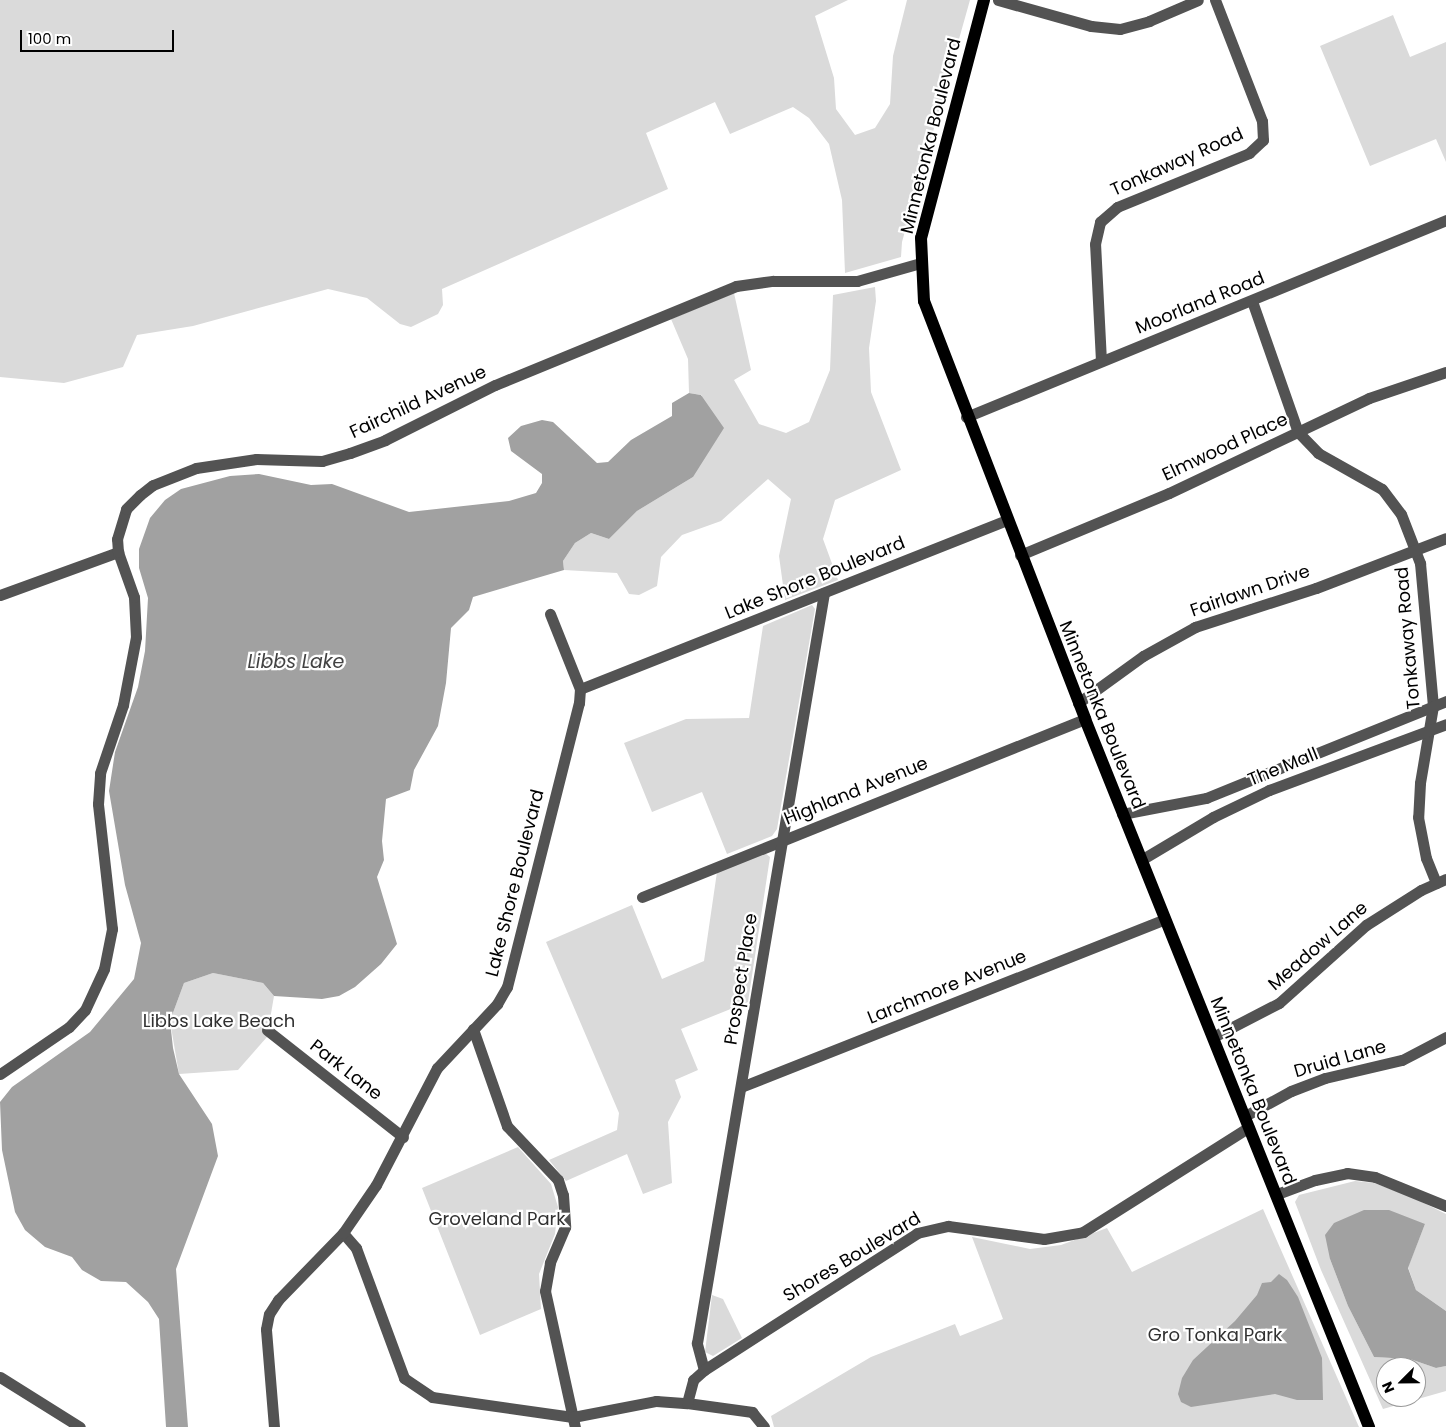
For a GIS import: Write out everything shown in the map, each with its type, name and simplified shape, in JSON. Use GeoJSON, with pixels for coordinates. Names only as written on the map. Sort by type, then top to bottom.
{"type":"FeatureCollection","features":[{"type":"Feature","properties":{"kind":"main road","name":"Minnetonka Boulevard"},"geometry":{"type":"LineString","coordinates":[[984,0],[925,218],[920,263],[927,309],[966,417],[1084,720],[1369,1427]]}},
{"type":"Feature","properties":{"kind":"street"},"geometry":{"type":"LineString","coordinates":[[998,0],[1091,26],[1120,29],[1148,22],[1198,0]]}},
{"type":"Feature","properties":{"kind":"street","name":"Tonkaway Road"},"geometry":{"type":"LineString","coordinates":[[1102,361],[1095,244],[1100,222],[1116,207],[1249,153],[1262,140],[1262,121],[1215,0]]}},
{"type":"Feature","properties":{"kind":"street","name":"Moorland Road"},"geometry":{"type":"LineString","coordinates":[[966,417],[1446,220]]}},
{"type":"Feature","properties":{"kind":"street","name":"Fairchild Avenue"},"geometry":{"type":"LineString","coordinates":[[0,1074],[69,1027],[85,1010],[97,989],[110,947],[110,902],[98,804],[100,773],[123,704],[136,637],[134,597],[118,552],[118,532],[126,509],[153,484],[172,475],[196,468],[256,459],[322,460],[350,453],[385,440],[495,385],[736,286],[773,281],[857,281],[920,263]]}},
{"type":"Feature","properties":{"kind":"street","name":"Tonkaway Road"},"geometry":{"type":"LineString","coordinates":[[1252,301],[1298,432],[1318,454],[1382,489],[1401,514],[1416,549],[1423,581],[1433,706],[1420,783],[1418,817],[1426,858],[1441,881]]}},
{"type":"Feature","properties":{"kind":"street","name":"Elmwood Place"},"geometry":{"type":"LineString","coordinates":[[1020,555],[1169,493],[1369,398],[1446,372]]}},
{"type":"Feature","properties":{"kind":"street","name":"Lake Shore Boulevard"},"geometry":{"type":"LineString","coordinates":[[274,1427],[266,1329],[269,1314],[278,1300],[343,1233],[376,1185],[438,1068],[497,1004],[507,987],[580,689],[1006,520]]}},
{"type":"Feature","properties":{"kind":"street","name":"Fairlawn Drive"},"geometry":{"type":"LineString","coordinates":[[1078,703],[1143,656],[1195,627],[1316,588],[1446,538]]}},
{"type":"Feature","properties":{"kind":"street"},"geometry":{"type":"LineString","coordinates":[[0,595],[118,552]]}},
{"type":"Feature","properties":{"kind":"street","name":"Prospect Place"},"geometry":{"type":"LineString","coordinates":[[704,1370],[697,1343],[824,593]]}},
{"type":"Feature","properties":{"kind":"street"},"geometry":{"type":"LineString","coordinates":[[550,614],[580,689]]}},
{"type":"Feature","properties":{"kind":"street","name":"The Mall"},"geometry":{"type":"LineString","coordinates":[[1122,814],[1206,798],[1446,701]]}},
{"type":"Feature","properties":{"kind":"street","name":"Highland Avenue"},"geometry":{"type":"LineString","coordinates":[[642,897],[1084,720]]}},
{"type":"Feature","properties":{"kind":"street","name":"The Mall"},"geometry":{"type":"LineString","coordinates":[[1141,860],[1213,817],[1269,790],[1446,724]]}},
{"type":"Feature","properties":{"kind":"street","name":"Meadow Lane"},"geometry":{"type":"LineString","coordinates":[[1213,1037],[1279,1003],[1366,924],[1441,881]]}},
{"type":"Feature","properties":{"kind":"street","name":"Larchmore Avenue"},"geometry":{"type":"LineString","coordinates":[[741,1087],[1165,919]]}},
{"type":"Feature","properties":{"kind":"street"},"geometry":{"type":"LineString","coordinates":[[473,1029],[507,1126],[558,1180],[563,1195],[565,1227],[550,1263],[546,1291],[574,1422]]}},
{"type":"Feature","properties":{"kind":"street","name":"Park Lane"},"geometry":{"type":"LineString","coordinates":[[266,1030],[403,1137]]}},
{"type":"Feature","properties":{"kind":"street","name":"Druid Lane"},"geometry":{"type":"LineString","coordinates":[[1247,1122],[1291,1091],[1325,1078],[1402,1060],[1446,1037]]}},
{"type":"Feature","properties":{"kind":"street","name":"Shores Boulevard"},"geometry":{"type":"LineString","coordinates":[[687,1403],[693,1380],[704,1370],[917,1233],[948,1226],[1044,1239],[1083,1232],[1247,1122]]}},
{"type":"Feature","properties":{"kind":"street"},"geometry":{"type":"LineString","coordinates":[[1276,1194],[1315,1180],[1347,1173],[1375,1177],[1446,1206]]}},
{"type":"Feature","properties":{"kind":"street"},"geometry":{"type":"LineString","coordinates":[[343,1233],[356,1248],[404,1378],[416,1389],[432,1397],[574,1422],[656,1401],[687,1403],[752,1412],[763,1425]]}},
{"type":"Feature","properties":{"kind":"street"},"geometry":{"type":"LineString","coordinates":[[0,1377],[80,1427]]}},
{"type":"Feature","properties":{"kind":"green space"},"geometry":{"type":"Polygon","coordinates":[[[0,0],[848,0],[815,16],[834,78],[836,109],[855,135],[875,128],[890,104],[893,56],[907,0],[970,0],[902,242],[901,257],[845,273],[842,200],[829,144],[809,118],[793,107],[730,134],[715,102],[646,133],[668,189],[442,289],[443,305],[438,314],[411,327],[400,324],[367,298],[328,289],[193,326],[137,335],[123,367],[64,383],[0,377],[0,0]]]}},
{"type":"Feature","properties":{"kind":"green space"},"geometry":{"type":"Polygon","coordinates":[[[1393,15],[1410,57],[1446,42],[1446,162],[1436,139],[1370,166],[1320,46],[1393,15]]]}},
{"type":"Feature","properties":{"kind":"green space"},"geometry":{"type":"Polygon","coordinates":[[[875,287],[876,301],[869,348],[871,392],[901,470],[835,500],[823,539],[838,580],[785,600],[779,556],[791,499],[768,479],[721,521],[682,535],[661,557],[657,586],[639,595],[629,594],[617,573],[564,570],[563,561],[575,543],[591,533],[609,539],[637,511],[693,477],[702,395],[689,393],[688,359],[671,319],[734,293],[751,370],[734,380],[759,424],[786,433],[809,422],[830,370],[833,295],[875,287]]]}},
{"type":"Feature","properties":{"kind":"green space"},"geometry":{"type":"Polygon","coordinates":[[[812,605],[815,609],[777,829],[772,836],[727,854],[702,792],[652,812],[624,743],[686,719],[749,718],[763,626],[812,605]]]}},
{"type":"Feature","properties":{"kind":"green space"},"geometry":{"type":"Polygon","coordinates":[[[765,853],[770,857],[748,1002],[681,1029],[698,1070],[675,1080],[681,1097],[668,1122],[672,1183],[643,1194],[627,1154],[566,1181],[549,1160],[617,1130],[619,1113],[546,942],[632,905],[662,979],[704,961],[717,872],[765,853]]]}},
{"type":"Feature","properties":{"kind":"green space","name":"Libbs Lake Beach"},"geometry":{"type":"Polygon","coordinates":[[[213,973],[263,983],[274,996],[267,1037],[238,1070],[179,1074],[170,1021],[184,983],[213,973]]]}},
{"type":"Feature","properties":{"kind":"green space","name":"Groveland Park"},"geometry":{"type":"Polygon","coordinates":[[[518,1147],[551,1184],[558,1207],[555,1234],[539,1274],[541,1309],[480,1335],[422,1188],[518,1147]]]}},
{"type":"Feature","properties":{"kind":"green space"},"geometry":{"type":"Polygon","coordinates":[[[1355,1181],[1374,1183],[1412,1197],[1446,1214],[1446,1311],[1416,1290],[1408,1267],[1425,1224],[1330,1259],[1348,1306],[1374,1357],[1376,1357],[1376,1393],[1321,1270],[1295,1202],[1299,1195],[1355,1181]]]}},
{"type":"Feature","properties":{"kind":"green space","name":"Gro Tonka Park"},"geometry":{"type":"Polygon","coordinates":[[[1263,1209],[1359,1427],[774,1427],[771,1416],[871,1357],[955,1324],[960,1336],[1003,1319],[972,1237],[1030,1249],[1061,1245],[1107,1228],[1132,1272],[1263,1209]]]}},
{"type":"Feature","properties":{"kind":"green space"},"geometry":{"type":"Polygon","coordinates":[[[712,1295],[723,1299],[742,1338],[713,1356],[705,1352],[712,1295]]]}},
{"type":"Feature","properties":{"kind":"green space"},"geometry":{"type":"Polygon","coordinates":[[[1426,1365],[1436,1368],[1446,1366],[1446,1391],[1426,1397],[1426,1365]]]}},
{"type":"Feature","properties":{"kind":"water","name":"Libbs Lake"},"geometry":{"type":"Polygon","coordinates":[[[689,393],[701,395],[724,428],[693,477],[637,511],[609,539],[591,533],[575,543],[563,561],[564,570],[473,597],[469,610],[451,628],[446,683],[438,726],[414,770],[410,790],[386,799],[382,841],[384,860],[377,877],[397,944],[381,964],[355,987],[339,996],[322,999],[274,996],[263,983],[213,973],[184,983],[170,1021],[173,1048],[179,1074],[212,1124],[218,1156],[176,1269],[188,1427],[166,1427],[159,1319],[148,1302],[126,1282],[101,1281],[82,1270],[72,1257],[45,1247],[25,1230],[15,1212],[2,1150],[0,1102],[12,1087],[90,1032],[134,979],[141,943],[125,885],[109,791],[115,752],[138,687],[145,651],[148,598],[139,568],[139,549],[150,518],[165,500],[181,489],[230,476],[259,474],[311,485],[332,484],[409,512],[509,501],[536,493],[542,483],[542,474],[511,451],[508,438],[521,426],[542,420],[553,422],[597,463],[608,462],[631,440],[672,416],[672,403],[689,393]]]}},
{"type":"Feature","properties":{"kind":"water"},"geometry":{"type":"Polygon","coordinates":[[[1364,1210],[1389,1210],[1425,1224],[1408,1268],[1416,1290],[1446,1311],[1446,1366],[1436,1368],[1426,1365],[1426,1357],[1374,1357],[1348,1306],[1330,1259],[1325,1235],[1334,1223],[1364,1210]]]}},
{"type":"Feature","properties":{"kind":"water"},"geometry":{"type":"Polygon","coordinates":[[[1279,1274],[1287,1280],[1298,1297],[1322,1358],[1323,1400],[1297,1400],[1275,1394],[1191,1407],[1181,1402],[1178,1394],[1182,1378],[1193,1360],[1235,1321],[1257,1295],[1262,1283],[1271,1282],[1279,1274]]]}}]}
